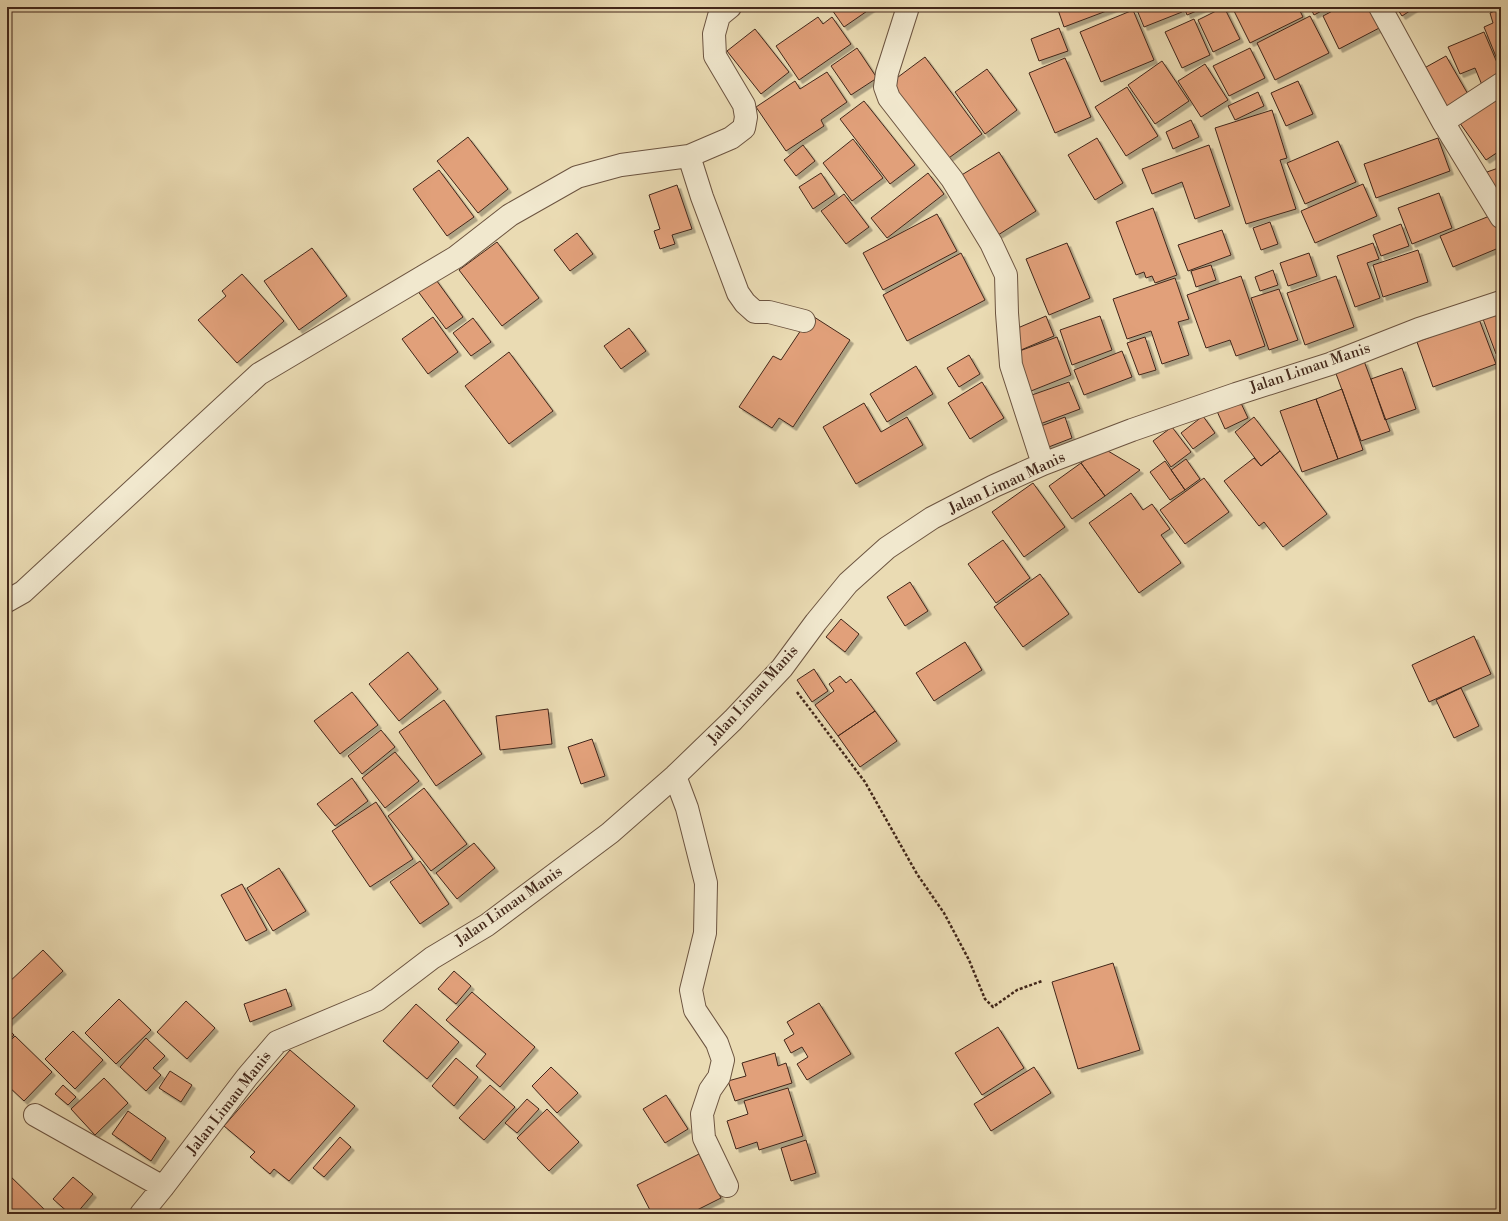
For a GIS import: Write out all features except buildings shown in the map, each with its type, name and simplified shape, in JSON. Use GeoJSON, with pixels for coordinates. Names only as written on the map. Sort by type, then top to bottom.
{"type":"FeatureCollection","features":[{"type":"Feature","properties":{"kind":"street"},"geometry":{"type":"LineString","coordinates":[[7,601],[23,592],[259,374],[456,257],[510,215],[577,177],[621,165],[689,156],[731,138],[744,128],[746,117],[744,105],[715,56],[714,34],[719,16],[730,7]]}},
{"type":"Feature","properties":{"kind":"street"},"geometry":{"type":"LineString","coordinates":[[908,7],[887,73],[885,86],[889,98],[952,179],[991,243],[1006,275],[1006,313],[1011,365],[1044,464]]}},
{"type":"Feature","properties":{"kind":"street"},"geometry":{"type":"LineString","coordinates":[[1380,7],[1443,122],[1501,217]]}},
{"type":"Feature","properties":{"kind":"street"},"geometry":{"type":"LineString","coordinates":[[1443,122],[1501,84]]}},
{"type":"Feature","properties":{"kind":"street"},"geometry":{"type":"LineString","coordinates":[[689,156],[704,203],[738,293],[745,303],[755,312],[769,312],[804,321]]}},
{"type":"Feature","properties":{"kind":"street","name":"Jalan Limau Manis"},"geometry":{"type":"LineString","coordinates":[[141,1214],[164,1187],[247,1077],[277,1042],[377,1000],[432,958],[487,925],[610,833],[675,776],[733,720],[782,668],[816,622],[848,583],[887,548],[932,518],[994,486],[1044,464],[1162,420],[1236,394],[1330,364],[1419,329],[1501,302]]}},
{"type":"Feature","properties":{"kind":"street"},"geometry":{"type":"LineString","coordinates":[[675,776],[687,808],[706,883],[705,933],[691,990],[695,1010],[717,1043],[723,1060],[719,1077],[710,1090],[702,1114],[704,1138],[727,1186]]}},
{"type":"Feature","properties":{"kind":"street"},"geometry":{"type":"LineString","coordinates":[[35,1115],[164,1187]]}},
{"type":"Feature","properties":{"kind":"path"},"geometry":{"type":"LineString","coordinates":[[782,668],[800,697],[865,782],[917,874],[944,914],[969,960],[985,999],[993,1007],[1017,990],[1042,981]]}}]}
